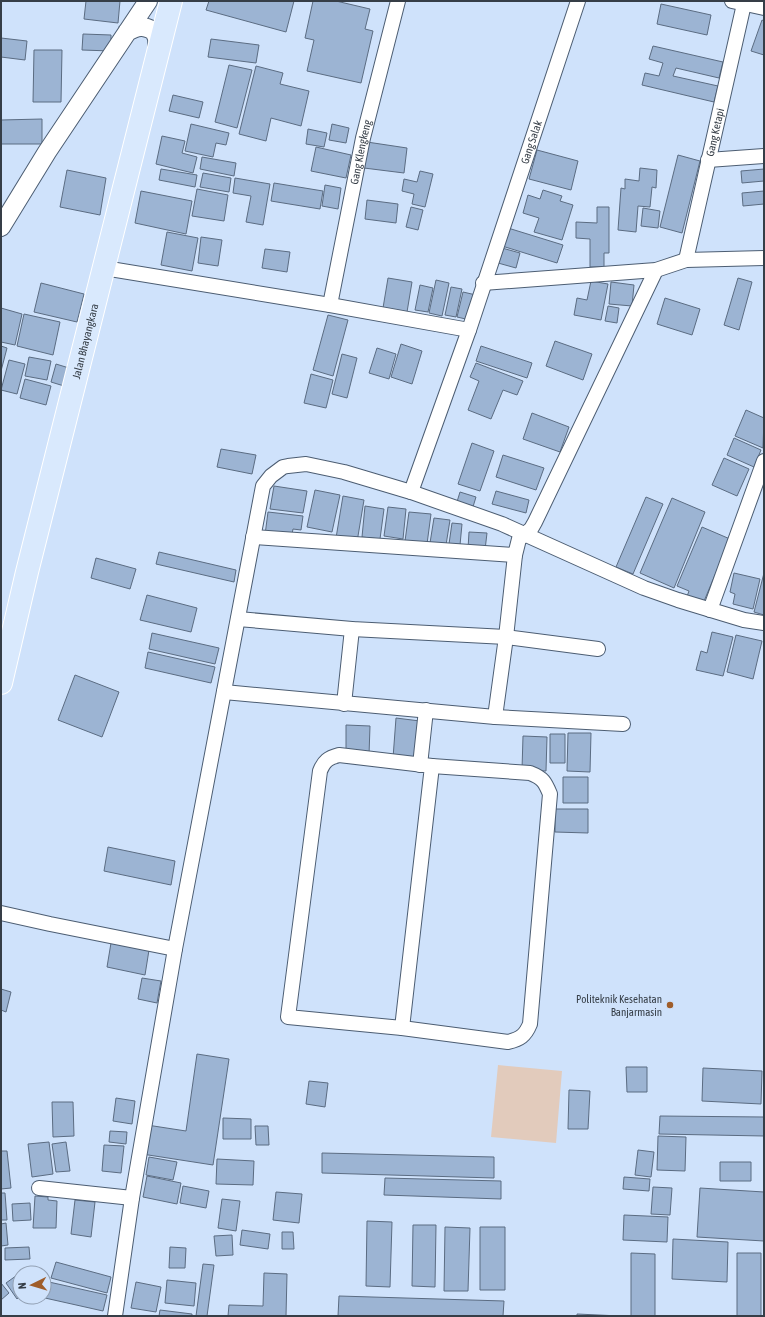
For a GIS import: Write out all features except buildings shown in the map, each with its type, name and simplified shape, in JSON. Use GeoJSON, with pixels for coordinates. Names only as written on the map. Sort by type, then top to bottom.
{"type":"FeatureCollection","features":[{"type":"Feature","properties":{"kind":"main road","name":"Jalan Bhayangkara"},"geometry":{"type":"LineString","coordinates":[[1,683],[27,572],[171,1]]}},
{"type":"Feature","properties":{"kind":"street"},"geometry":{"type":"LineString","coordinates":[[1,227],[47,152],[148,1]]}},
{"type":"Feature","properties":{"kind":"street","name":"Gang Klengkeng"},"geometry":{"type":"LineString","coordinates":[[330,305],[363,138],[398,1]]}},
{"type":"Feature","properties":{"kind":"street","name":"Gang Salak"},"geometry":{"type":"LineString","coordinates":[[411,492],[469,330],[578,1]]}},
{"type":"Feature","properties":{"kind":"street"},"geometry":{"type":"LineString","coordinates":[[738,2],[764,8]]}},
{"type":"Feature","properties":{"kind":"street","name":"Gang Ketapi"},"geometry":{"type":"LineString","coordinates":[[686,260],[708,160],[738,2]]}},
{"type":"Feature","properties":{"kind":"street"},"geometry":{"type":"LineString","coordinates":[[127,32],[135,28],[146,26],[154,31],[157,38],[158,55]]}},
{"type":"Feature","properties":{"kind":"street"},"geometry":{"type":"LineString","coordinates":[[708,160],[764,156]]}},
{"type":"Feature","properties":{"kind":"street"},"geometry":{"type":"LineString","coordinates":[[484,283],[656,270],[686,260],[764,258]]}},
{"type":"Feature","properties":{"kind":"street"},"geometry":{"type":"LineString","coordinates":[[104,268],[330,305],[469,330]]}},
{"type":"Feature","properties":{"kind":"street"},"geometry":{"type":"LineString","coordinates":[[495,717],[515,555],[519,539],[535,522],[656,270]]}},
{"type":"Feature","properties":{"kind":"street"},"geometry":{"type":"LineString","coordinates":[[710,610],[764,461]]}},
{"type":"Feature","properties":{"kind":"street"},"geometry":{"type":"LineString","coordinates":[[115,1316],[132,1198],[175,949],[246,582],[263,486],[271,476],[284,467],[306,464],[344,472],[411,492],[502,524],[644,588],[744,620],[764,623]]}},
{"type":"Feature","properties":{"kind":"street"},"geometry":{"type":"LineString","coordinates":[[253,537],[515,555]]}},
{"type":"Feature","properties":{"kind":"street"},"geometry":{"type":"LineString","coordinates":[[238,619],[352,629],[506,637],[598,649]]}},
{"type":"Feature","properties":{"kind":"street"},"geometry":{"type":"LineString","coordinates":[[344,704],[352,629]]}},
{"type":"Feature","properties":{"kind":"street"},"geometry":{"type":"LineString","coordinates":[[224,692],[495,717],[623,724]]}},
{"type":"Feature","properties":{"kind":"street"},"geometry":{"type":"LineString","coordinates":[[402,1028],[426,766],[426,710]]}},
{"type":"Feature","properties":{"kind":"street"},"geometry":{"type":"LineString","coordinates":[[339,755],[426,766],[530,773],[541,777],[550,794],[530,1024],[527,1032],[522,1038],[508,1042],[402,1028],[288,1017],[320,771],[323,762],[339,755]]}},
{"type":"Feature","properties":{"kind":"street"},"geometry":{"type":"LineString","coordinates":[[1,912],[50,924],[175,949]]}},
{"type":"Feature","properties":{"kind":"street"},"geometry":{"type":"LineString","coordinates":[[39,1188],[132,1198]]}},
{"type":"Feature","properties":{"kind":"shaded area"},"geometry":{"type":"Polygon","coordinates":[[[498,1065],[562,1071],[556,1143],[491,1137],[498,1065]]]}},
{"type":"Feature","properties":{"kind":"place","name":"Politeknik Kesehatan Banjarmasin"},"geometry":{"type":"Point","coordinates":[670,1005]}}]}
